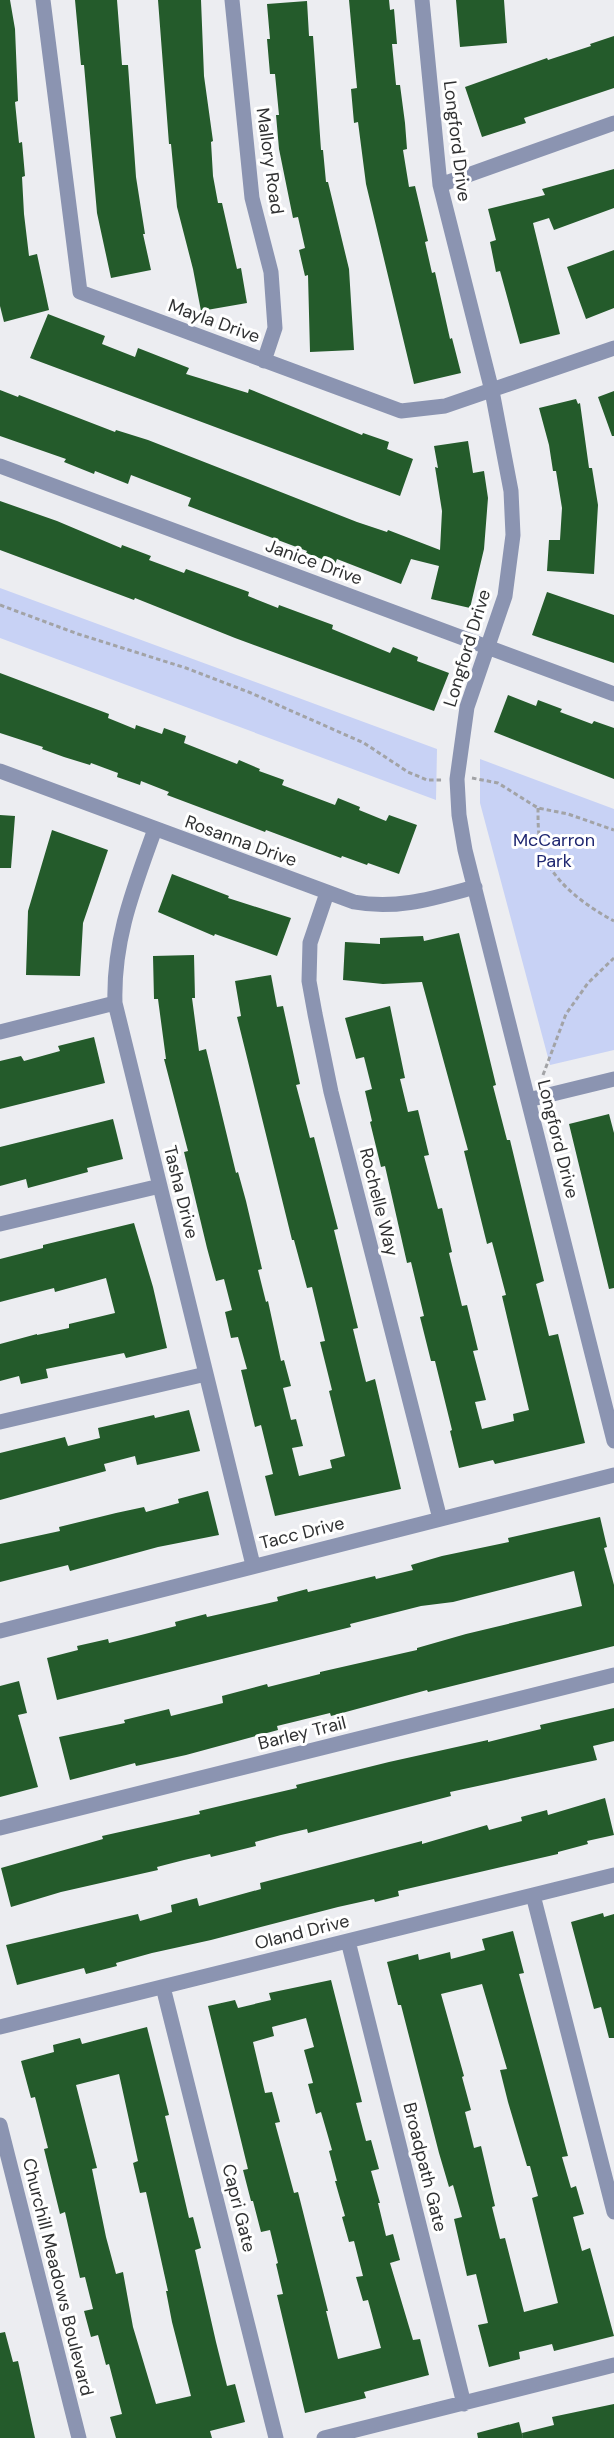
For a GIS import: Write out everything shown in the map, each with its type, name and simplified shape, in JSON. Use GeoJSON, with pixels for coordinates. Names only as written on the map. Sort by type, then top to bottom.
{"type":"FeatureCollection","features":[{"type":"Feature","properties":{"kind":"street","name":"Mayla Drive"},"geometry":{"type":"LineString","coordinates":[[44,0],[81,292],[401,411],[446,406],[614,348]]}},
{"type":"Feature","properties":{"kind":"street","name":"Mallory Road"},"geometry":{"type":"LineString","coordinates":[[232,0],[252,198],[271,272],[275,328],[264,361]]}},
{"type":"Feature","properties":{"kind":"street","name":"Longford Drive"},"geometry":{"type":"LineString","coordinates":[[422,0],[440,185],[492,392],[511,490],[513,535],[504,596],[466,707],[457,779],[459,814],[475,887],[614,1441]]}},
{"type":"Feature","properties":{"kind":"street"},"geometry":{"type":"LineString","coordinates":[[440,185],[614,123]]}},
{"type":"Feature","properties":{"kind":"street","name":"Janice Drive"},"geometry":{"type":"LineString","coordinates":[[0,466],[614,694]]}},
{"type":"Feature","properties":{"kind":"street","name":"Rosanna Drive"},"geometry":{"type":"LineString","coordinates":[[0,771],[354,902],[391,906],[418,902],[475,887]]}},
{"type":"Feature","properties":{"kind":"street","name":"Tasha Drive"},"geometry":{"type":"LineString","coordinates":[[155,829],[125,915],[119,949],[115,1003],[253,1565]]}},
{"type":"Feature","properties":{"kind":"street","name":"Rochelle Way"},"geometry":{"type":"LineString","coordinates":[[327,893],[310,943],[309,981],[331,1092],[440,1519]]}},
{"type":"Feature","properties":{"kind":"street"},"geometry":{"type":"LineString","coordinates":[[0,1032],[115,1003]]}},
{"type":"Feature","properties":{"kind":"street"},"geometry":{"type":"LineString","coordinates":[[528,1100],[614,1080]]}},
{"type":"Feature","properties":{"kind":"street"},"geometry":{"type":"LineString","coordinates":[[0,1224],[160,1186]]}},
{"type":"Feature","properties":{"kind":"street"},"geometry":{"type":"LineString","coordinates":[[0,1422],[206,1374]]}},
{"type":"Feature","properties":{"kind":"street","name":"Tacc Drive"},"geometry":{"type":"LineString","coordinates":[[0,1630],[614,1475]]}},
{"type":"Feature","properties":{"kind":"street","name":"Barley Trail"},"geometry":{"type":"LineString","coordinates":[[0,1828],[614,1676]]}},
{"type":"Feature","properties":{"kind":"street","name":"Oland Drive"},"geometry":{"type":"LineString","coordinates":[[0,2027],[614,1875]]}},
{"type":"Feature","properties":{"kind":"street"},"geometry":{"type":"LineString","coordinates":[[532,1895],[614,2212]]}},
{"type":"Feature","properties":{"kind":"street","name":"Broadpath Gate"},"geometry":{"type":"LineString","coordinates":[[348,1941],[465,2404]]}},
{"type":"Feature","properties":{"kind":"street","name":"Capri Gate"},"geometry":{"type":"LineString","coordinates":[[163,1987],[276,2438]]}},
{"type":"Feature","properties":{"kind":"street","name":"Churchill Meadows Boulevard"},"geometry":{"type":"LineString","coordinates":[[0,2125],[79,2438]]}},
{"type":"Feature","properties":{"kind":"street"},"geometry":{"type":"LineString","coordinates":[[324,2438],[614,2365]]}},
{"type":"Feature","properties":{"kind":"path"},"geometry":{"type":"LineString","coordinates":[[0,605],[78,634],[207,676],[351,736],[419,777],[427,780],[446,780]]}},
{"type":"Feature","properties":{"kind":"path"},"geometry":{"type":"LineString","coordinates":[[467,778],[498,783],[538,808],[568,814],[614,830]]}},
{"type":"Feature","properties":{"kind":"path"},"geometry":{"type":"LineString","coordinates":[[538,808],[542,851],[550,864],[572,893],[585,905],[614,921]]}},
{"type":"Feature","properties":{"kind":"path"},"geometry":{"type":"LineString","coordinates":[[543,1075],[567,1014],[588,983],[614,958]]}},
{"type":"Feature","properties":{"kind":"green space"},"geometry":{"type":"Polygon","coordinates":[[[0,588],[437,749],[436,800],[0,638],[0,588]]]}},
{"type":"Feature","properties":{"kind":"green space","name":"McCarron Park"},"geometry":{"type":"Polygon","coordinates":[[[480,759],[614,809],[614,1050],[550,1065],[480,803],[480,759]]]}},
{"type":"Feature","properties":{"kind":"building"},"geometry":{"type":"Polygon","coordinates":[[[0,0],[10,0],[15,29],[18,101],[15,102],[19,143],[22,142],[25,176],[22,177],[24,214],[29,256],[37,254],[49,310],[4,322],[0,306],[0,0]]]}},
{"type":"Feature","properties":{"kind":"building"},"geometry":{"type":"Polygon","coordinates":[[[75,0],[117,0],[122,65],[128,65],[136,177],[145,234],[143,234],[151,270],[111,278],[97,213],[84,65],[81,65],[75,0]]]}},
{"type":"Feature","properties":{"kind":"building"},"geometry":{"type":"Polygon","coordinates":[[[158,0],[201,0],[204,76],[213,141],[211,142],[213,176],[218,203],[222,203],[237,269],[241,268],[247,303],[201,311],[177,207],[171,144],[169,144],[158,0]]]}},
{"type":"Feature","properties":{"kind":"building"},"geometry":{"type":"Polygon","coordinates":[[[349,0],[389,0],[390,10],[394,9],[397,44],[392,44],[396,85],[400,85],[405,123],[407,149],[403,150],[409,187],[415,186],[428,241],[425,242],[432,273],[435,272],[450,339],[452,338],[461,373],[414,384],[366,184],[358,122],[354,123],[351,89],[357,88],[349,0]]]}},
{"type":"Feature","properties":{"kind":"building"},"geometry":{"type":"Polygon","coordinates":[[[456,0],[504,0],[507,43],[460,47],[456,0]]]}},
{"type":"Feature","properties":{"kind":"building"},"geometry":{"type":"Polygon","coordinates":[[[307,1],[309,36],[313,36],[321,150],[323,150],[326,182],[328,182],[349,269],[354,350],[310,352],[308,275],[305,276],[299,250],[305,248],[298,217],[293,218],[279,149],[276,115],[279,115],[275,74],[270,74],[267,39],[270,39],[267,4],[307,1]]]}},
{"type":"Feature","properties":{"kind":"building"},"geometry":{"type":"Polygon","coordinates":[[[614,36],[614,88],[524,118],[526,123],[482,137],[465,87],[547,58],[548,60],[591,46],[590,44],[614,36]]]}},
{"type":"Feature","properties":{"kind":"building"},"geometry":{"type":"Polygon","coordinates":[[[614,169],[614,208],[554,230],[549,218],[533,223],[560,334],[520,344],[500,271],[496,272],[490,242],[496,240],[488,209],[545,195],[542,189],[614,169]]]}},
{"type":"Feature","properties":{"kind":"building"},"geometry":{"type":"Polygon","coordinates":[[[614,250],[614,308],[586,319],[567,267],[614,250]]]}},
{"type":"Feature","properties":{"kind":"building"},"geometry":{"type":"Polygon","coordinates":[[[48,314],[105,336],[102,344],[135,357],[138,348],[189,368],[186,374],[248,393],[249,389],[362,435],[363,433],[389,442],[387,449],[413,459],[400,496],[30,358],[48,314]]]}},
{"type":"Feature","properties":{"kind":"building"},"geometry":{"type":"Polygon","coordinates":[[[0,390],[18,397],[19,395],[115,432],[116,430],[148,440],[357,522],[387,532],[388,530],[440,550],[442,511],[434,446],[468,441],[473,473],[484,471],[488,498],[484,549],[470,608],[431,599],[439,566],[411,559],[401,584],[337,559],[335,564],[306,553],[307,551],[188,506],[191,498],[131,475],[128,484],[95,471],[94,474],[64,462],[66,459],[0,436],[0,390]]]}},
{"type":"Feature","properties":{"kind":"building"},"geometry":{"type":"Polygon","coordinates":[[[614,391],[614,436],[612,436],[598,397],[614,391]]]}},
{"type":"Feature","properties":{"kind":"building"},"geometry":{"type":"Polygon","coordinates":[[[576,399],[578,404],[580,403],[589,468],[592,468],[598,505],[594,574],[547,571],[549,540],[560,540],[562,508],[556,471],[553,471],[539,408],[576,399]]]}},
{"type":"Feature","properties":{"kind":"building"},"geometry":{"type":"Polygon","coordinates":[[[0,501],[57,521],[121,548],[122,545],[151,556],[149,560],[184,573],[186,569],[249,592],[248,596],[333,625],[332,629],[390,653],[393,647],[418,657],[417,661],[449,673],[434,711],[235,638],[135,598],[134,600],[0,550],[0,501]]]}},
{"type":"Feature","properties":{"kind":"building"},"geometry":{"type":"Polygon","coordinates":[[[547,592],[614,615],[614,663],[532,635],[547,592]]]}},
{"type":"Feature","properties":{"kind":"building"},"geometry":{"type":"Polygon","coordinates":[[[0,673],[109,714],[108,718],[135,729],[136,725],[162,734],[164,728],[186,736],[184,743],[237,764],[239,760],[260,769],[259,771],[284,780],[282,785],[335,805],[338,798],[386,821],[389,815],[417,825],[399,874],[368,863],[367,865],[342,856],[341,858],[266,830],[265,832],[167,795],[169,792],[141,781],[140,785],[117,777],[118,773],[91,763],[90,765],[64,757],[42,749],[43,747],[0,733],[0,673]]]}},
{"type":"Feature","properties":{"kind":"building"},"geometry":{"type":"Polygon","coordinates":[[[508,695],[536,706],[538,700],[562,709],[560,712],[592,724],[594,721],[614,728],[614,779],[494,732],[508,695]]]}},
{"type":"Feature","properties":{"kind":"building"},"geometry":{"type":"Polygon","coordinates":[[[0,815],[15,816],[11,868],[0,868],[0,815]]]}},
{"type":"Feature","properties":{"kind":"building"},"geometry":{"type":"Polygon","coordinates":[[[52,830],[108,850],[83,923],[80,976],[26,975],[28,911],[52,830]]]}},
{"type":"Feature","properties":{"kind":"building"},"geometry":{"type":"Polygon","coordinates":[[[172,874],[229,896],[228,898],[291,918],[277,956],[215,934],[214,936],[158,912],[172,874]]]}},
{"type":"Feature","properties":{"kind":"building"},"geometry":{"type":"Polygon","coordinates":[[[459,933],[496,1085],[493,1086],[507,1140],[510,1140],[544,1281],[536,1284],[549,1336],[558,1334],[585,1443],[495,1464],[493,1460],[459,1468],[435,1361],[431,1361],[420,1317],[424,1316],[411,1262],[407,1263],[385,1166],[381,1167],[370,1122],[372,1121],[365,1091],[372,1089],[364,1057],[356,1059],[345,1018],[390,1006],[405,1078],[400,1079],[408,1112],[418,1110],[429,1155],[424,1156],[438,1209],[442,1208],[452,1252],[449,1253],[462,1306],[467,1305],[478,1350],[473,1351],[486,1400],[475,1402],[482,1429],[514,1421],[513,1414],[529,1410],[502,1296],[506,1295],[492,1242],[487,1244],[464,1151],[468,1150],[422,982],[383,984],[343,980],[345,942],[380,944],[380,938],[423,936],[424,941],[459,933]]]}},
{"type":"Feature","properties":{"kind":"building"},"geometry":{"type":"Polygon","coordinates":[[[194,955],[195,998],[192,998],[199,1051],[206,1049],[236,1173],[238,1172],[246,1201],[262,1269],[258,1270],[266,1302],[268,1301],[281,1361],[284,1360],[291,1386],[283,1388],[291,1420],[296,1419],[303,1446],[292,1448],[299,1476],[332,1468],[330,1460],[345,1456],[329,1391],[332,1390],[320,1342],[325,1341],[312,1287],[307,1288],[294,1240],[292,1240],[237,1017],[241,1016],[235,981],[271,975],[277,1007],[283,1006],[300,1084],[296,1085],[310,1138],[314,1137],[338,1229],[334,1230],[358,1328],[353,1329],[366,1382],[375,1379],[401,1489],[275,1516],[265,1476],[273,1474],[261,1425],[255,1427],[241,1370],[247,1369],[238,1337],[231,1338],[225,1312],[232,1310],[224,1279],[216,1281],[207,1248],[184,1152],[188,1151],[164,1059],[166,1059],[158,999],[154,999],[153,956],[194,955]]]}},
{"type":"Feature","properties":{"kind":"building"},"geometry":{"type":"Polygon","coordinates":[[[94,1037],[105,1083],[0,1109],[0,1061],[21,1056],[24,1061],[60,1051],[58,1046],[94,1037]]]}},
{"type":"Feature","properties":{"kind":"building"},"geometry":{"type":"Polygon","coordinates":[[[609,1114],[614,1133],[614,1288],[609,1289],[569,1124],[609,1114]]]}},
{"type":"Feature","properties":{"kind":"building"},"geometry":{"type":"Polygon","coordinates":[[[113,1119],[123,1159],[87,1168],[88,1172],[28,1188],[26,1179],[0,1186],[0,1147],[113,1119]]]}},
{"type":"Feature","properties":{"kind":"building"},"geometry":{"type":"Polygon","coordinates":[[[134,1223],[153,1287],[167,1348],[126,1358],[124,1353],[46,1369],[48,1378],[21,1384],[19,1376],[0,1381],[0,1344],[69,1328],[69,1324],[115,1313],[106,1278],[55,1292],[54,1288],[0,1302],[0,1259],[43,1248],[43,1245],[134,1223]]]}},
{"type":"Feature","properties":{"kind":"building"},"geometry":{"type":"Polygon","coordinates":[[[189,1410],[200,1451],[137,1465],[135,1456],[104,1464],[106,1471],[0,1500],[0,1453],[65,1437],[68,1446],[100,1438],[98,1428],[154,1415],[155,1418],[189,1410]]]}},
{"type":"Feature","properties":{"kind":"building"},"geometry":{"type":"Polygon","coordinates":[[[208,1491],[219,1535],[158,1547],[70,1571],[68,1565],[0,1582],[0,1544],[60,1531],[59,1527],[116,1513],[144,1507],[146,1512],[179,1503],[178,1499],[208,1491]]]}},
{"type":"Feature","properties":{"kind":"building"},"geometry":{"type":"Polygon","coordinates":[[[600,1517],[607,1547],[604,1548],[614,1585],[614,1646],[428,1692],[427,1690],[331,1716],[330,1713],[277,1726],[278,1730],[186,1755],[136,1766],[135,1763],[70,1780],[59,1737],[125,1723],[124,1720],[169,1709],[171,1716],[223,1703],[222,1696],[267,1684],[268,1687],[320,1674],[320,1672],[417,1650],[417,1648],[466,1634],[582,1606],[574,1571],[453,1602],[421,1606],[350,1624],[351,1627],[57,1700],[47,1658],[78,1650],[77,1646],[108,1639],[109,1643],[176,1626],[175,1622],[206,1614],[207,1617],[278,1601],[277,1597],[307,1589],[308,1592],[375,1576],[376,1579],[413,1570],[411,1565],[442,1556],[509,1542],[508,1538],[600,1517]]]}},
{"type":"Feature","properties":{"kind":"building"},"geometry":{"type":"Polygon","coordinates":[[[19,1681],[27,1713],[18,1715],[38,1787],[0,1797],[0,1686],[19,1681]]]}},
{"type":"Feature","properties":{"kind":"building"},"geometry":{"type":"Polygon","coordinates":[[[614,1708],[614,1741],[593,1746],[597,1760],[450,1792],[451,1796],[308,1833],[307,1829],[281,1835],[255,1842],[256,1846],[211,1857],[210,1854],[184,1860],[157,1867],[158,1870],[61,1892],[11,1907],[1,1868],[103,1839],[102,1836],[200,1814],[199,1811],[297,1788],[296,1785],[389,1762],[488,1740],[488,1742],[541,1729],[540,1725],[614,1708]]]}},
{"type":"Feature","properties":{"kind":"building"},"geometry":{"type":"Polygon","coordinates":[[[605,1798],[614,1835],[587,1841],[588,1844],[558,1852],[558,1854],[398,1891],[399,1896],[375,1902],[374,1899],[338,1907],[152,1953],[86,1974],[84,1968],[17,1985],[6,1945],[138,1914],[140,1921],[172,1912],[171,1905],[197,1898],[199,1906],[261,1889],[260,1883],[422,1841],[422,1844],[487,1825],[489,1830],[522,1821],[521,1817],[547,1810],[548,1815],[605,1798]]]}},
{"type":"Feature","properties":{"kind":"building"},"geometry":{"type":"Polygon","coordinates":[[[603,1913],[604,1917],[614,1914],[614,2038],[609,2038],[601,2007],[594,2009],[571,1922],[603,1913]]]}},
{"type":"Feature","properties":{"kind":"building"},"geometry":{"type":"Polygon","coordinates":[[[513,1931],[524,1973],[519,1974],[568,2156],[562,2157],[571,2188],[576,2186],[584,2214],[573,2217],[582,2251],[590,2248],[614,2336],[554,2351],[552,2344],[519,2352],[520,2359],[489,2367],[478,2325],[488,2323],[476,2274],[467,2276],[454,2219],[462,2217],[453,2185],[449,2187],[439,2153],[401,2005],[398,2005],[387,1962],[418,1954],[419,1960],[450,1952],[451,1959],[485,1950],[482,1939],[513,1931]],[[482,1984],[441,1994],[464,2076],[462,2077],[471,2110],[465,2112],[474,2148],[481,2146],[500,2239],[505,2238],[524,2312],[558,2303],[532,2198],[538,2196],[530,2166],[527,2166],[500,2070],[507,2069],[482,1984]]]}},
{"type":"Feature","properties":{"kind":"building"},"geometry":{"type":"Polygon","coordinates":[[[331,1980],[362,2102],[356,2103],[366,2141],[371,2140],[379,2169],[371,2171],[386,2236],[393,2234],[400,2260],[390,2263],[413,2340],[420,2339],[429,2375],[364,2392],[366,2398],[305,2413],[277,2295],[283,2294],[276,2264],[278,2263],[270,2230],[261,2232],[253,2201],[251,2201],[243,2170],[248,2169],[208,2006],[235,2000],[238,2008],[271,2000],[269,1993],[331,1980]],[[306,2018],[272,2027],[274,2036],[253,2042],[265,2093],[272,2092],[280,2122],[275,2123],[294,2193],[298,2192],[338,2359],[381,2348],[368,2300],[363,2301],[356,2277],[363,2276],[354,2241],[349,2242],[342,2217],[345,2216],[329,2151],[332,2150],[321,2112],[316,2114],[308,2084],[313,2083],[304,2050],[314,2047],[306,2018]]]}},
{"type":"Feature","properties":{"kind":"building"},"geometry":{"type":"Polygon","coordinates":[[[147,2027],[169,2115],[165,2116],[189,2218],[193,2217],[201,2248],[195,2250],[216,2342],[227,2386],[235,2384],[245,2422],[210,2431],[212,2438],[116,2438],[110,2417],[122,2414],[109,2364],[106,2365],[98,2335],[91,2337],[84,2311],[93,2309],[85,2277],[80,2278],[65,2212],[60,2214],[44,2149],[48,2148],[35,2097],[31,2098],[21,2061],[54,2052],[53,2045],[80,2038],[82,2044],[147,2027]],[[119,2074],[76,2085],[97,2168],[92,2169],[106,2237],[116,2274],[123,2272],[133,2327],[156,2404],[191,2396],[172,2322],[166,2291],[168,2291],[146,2192],[140,2193],[133,2163],[138,2161],[119,2074]]]}},
{"type":"Feature","properties":{"kind":"building"},"geometry":{"type":"Polygon","coordinates":[[[5,2332],[13,2362],[18,2361],[35,2438],[0,2438],[0,2333],[5,2332]]]}},
{"type":"Feature","properties":{"kind":"building"},"geometry":{"type":"Polygon","coordinates":[[[614,2404],[614,2438],[523,2438],[522,2433],[554,2425],[552,2417],[614,2404]]]}},
{"type":"Feature","properties":{"kind":"building"},"geometry":{"type":"Polygon","coordinates":[[[519,2422],[523,2438],[478,2438],[477,2433],[519,2422]]]}}]}
